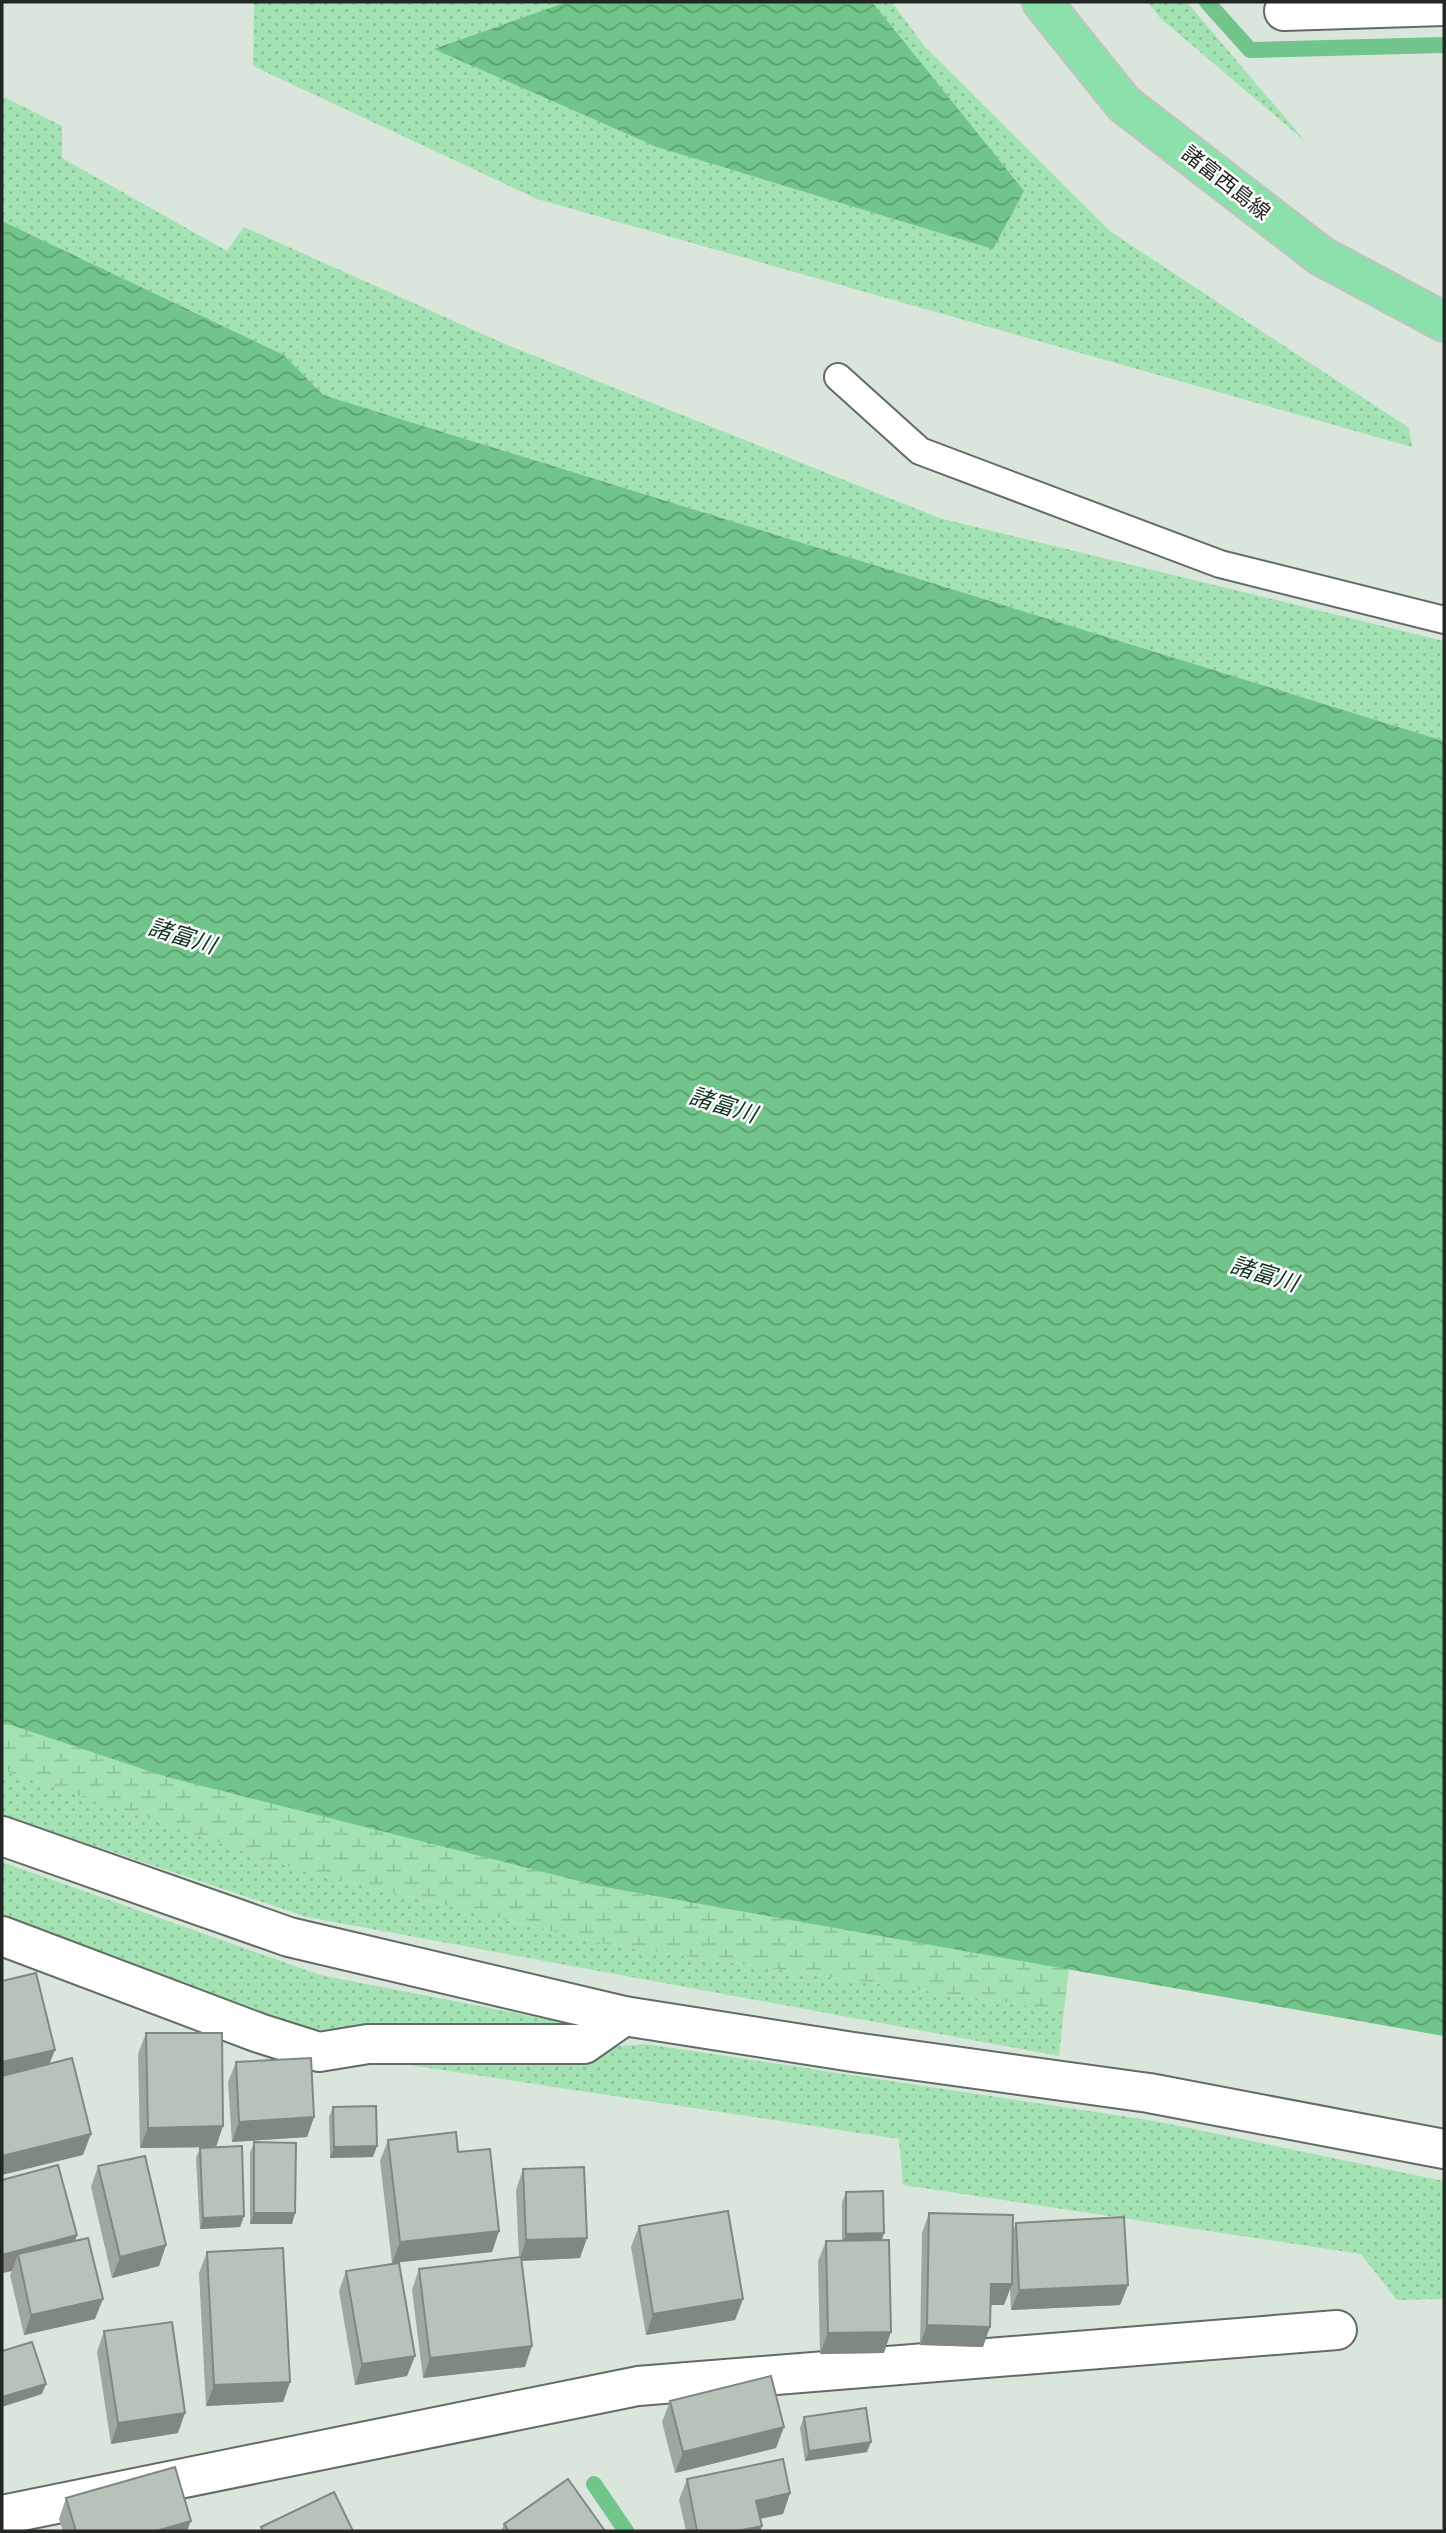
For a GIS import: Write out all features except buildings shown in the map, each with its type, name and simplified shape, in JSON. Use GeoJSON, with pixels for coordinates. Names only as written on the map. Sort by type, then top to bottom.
{"type":"FeatureCollection","features":[{"type":"Feature","properties":{"kind":"main road","name":"諸富西島線"},"geometry":{"type":"LineString","coordinates":[[1042,2],[1124,104],[1321,256],[1444,322]]}},
{"type":"Feature","properties":{"kind":"street"},"geometry":{"type":"LineString","coordinates":[[1284,11],[1444,6]]}},
{"type":"Feature","properties":{"kind":"street"},"geometry":{"type":"LineString","coordinates":[[2,1836],[289,1937],[624,2015],[853,2052],[1149,2093],[1444,2148]]}},
{"type":"Feature","properties":{"kind":"street"},"geometry":{"type":"LineString","coordinates":[[2,1936],[319,2052],[368,2044],[584,2044],[624,2015]]}},
{"type":"Feature","properties":{"kind":"street"},"geometry":{"type":"LineString","coordinates":[[6,2516],[638,2386],[1337,2330]]}},
{"type":"Feature","properties":{"kind":"lane"},"geometry":{"type":"LineString","coordinates":[[838,377],[920,451],[1220,564],[1444,620]]}},
{"type":"Feature","properties":{"kind":"green space"},"geometry":{"type":"Polygon","coordinates":[[[254,2],[892,2],[925,47],[1111,232],[1409,428],[1412,447],[537,199],[253,66],[254,2]]]}},
{"type":"Feature","properties":{"kind":"green space"},"geometry":{"type":"Polygon","coordinates":[[[1148,2],[1187,2],[1305,141],[1160,18],[1148,2]]]}},
{"type":"Feature","properties":{"kind":"green space"},"geometry":{"type":"Polygon","coordinates":[[[2,96],[62,126],[62,158],[227,251],[244,227],[505,344],[939,518],[1444,641],[1444,741],[323,395],[284,355],[2,221],[2,96]]]}},
{"type":"Feature","properties":{"kind":"green space"},"geometry":{"type":"Polygon","coordinates":[[[2,1654],[1444,2036],[1069,1969],[1064,2011],[610,1945],[303,1871],[2,1770],[2,1654]]]}},
{"type":"Feature","properties":{"kind":"green space"},"geometry":{"type":"Polygon","coordinates":[[[2,1770],[303,1871],[610,1945],[1064,2011],[1059,2056],[307,1917],[2,1815],[2,1770]]]}},
{"type":"Feature","properties":{"kind":"green space"},"geometry":{"type":"Polygon","coordinates":[[[2,1862],[320,1975],[577,2025],[298,2030],[2,1922],[2,1862]]]}},
{"type":"Feature","properties":{"kind":"green space"},"geometry":{"type":"Polygon","coordinates":[[[646,2044],[1155,2121],[1444,2181],[1444,2299],[1397,2300],[1361,2254],[903,2185],[899,2139],[396,2063],[646,2044]]]}},
{"type":"Feature","properties":{"kind":"water"},"geometry":{"type":"Polygon","coordinates":[[[567,2],[872,2],[1024,191],[993,249],[657,147],[434,49],[567,2]]]}},
{"type":"Feature","properties":{"kind":"water","name":"諸富川"},"geometry":{"type":"Polygon","coordinates":[[[2,221],[284,355],[323,395],[1444,741],[1444,2036],[599,1886],[167,1777],[2,1722],[2,221]]]}},
{"type":"Feature","properties":{"kind":"waterway"},"geometry":{"type":"LineString","coordinates":[[1207,2],[1250,50],[1444,45]]}},
{"type":"Feature","properties":{"kind":"waterway"},"geometry":{"type":"LineString","coordinates":[[594,2484],[626,2531]]}}]}
